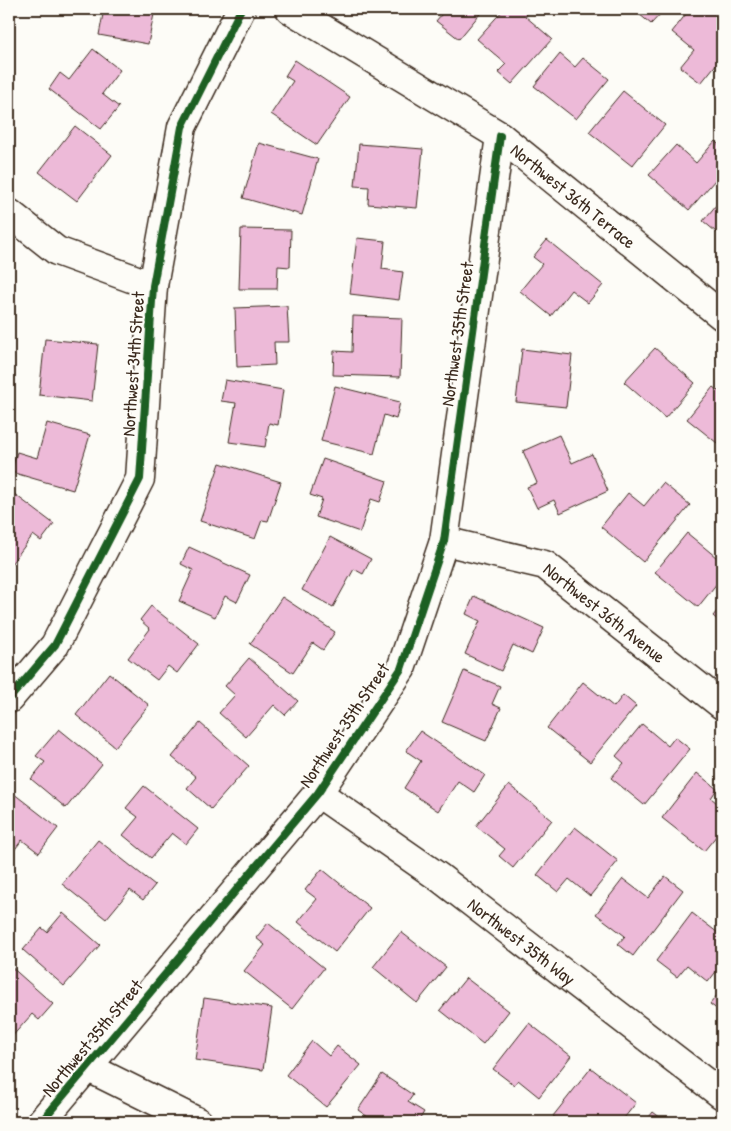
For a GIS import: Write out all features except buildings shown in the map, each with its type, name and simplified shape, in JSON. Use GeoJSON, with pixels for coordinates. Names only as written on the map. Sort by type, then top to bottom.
{"type":"FeatureCollection","features":[{"type":"Feature","properties":{"kind":"street","name":"Northwest 34th Street"},"geometry":{"type":"LineString","coordinates":[[9,700],[55,646],[140,479],[153,286],[182,127],[241,9]]}},
{"type":"Feature","properties":{"kind":"street","name":"Northwest 36th Terrace"},"geometry":{"type":"LineString","coordinates":[[290,9],[500,136],[722,316]]}},
{"type":"Feature","properties":{"kind":"street","name":"Northwest 35th Street"},"geometry":{"type":"LineString","coordinates":[[41,1122],[318,793],[401,669],[444,541],[500,136]]}},
{"type":"Feature","properties":{"kind":"street"},"geometry":{"type":"LineString","coordinates":[[9,214],[57,251],[153,286]]}},
{"type":"Feature","properties":{"kind":"street","name":"Northwest 36th Avenue"},"geometry":{"type":"LineString","coordinates":[[444,541],[545,564],[722,705]]}},
{"type":"Feature","properties":{"kind":"street","name":"Northwest 35th Way"},"geometry":{"type":"LineString","coordinates":[[318,793],[440,878],[722,1095]]}},
{"type":"Feature","properties":{"kind":"street"},"geometry":{"type":"LineString","coordinates":[[87,1067],[198,1122]]}},
{"type":"Feature","properties":{"kind":"cycle path"},"geometry":{"type":"LineString","coordinates":[[9,699],[55,645],[140,479],[153,286],[182,127],[241,9]]}},
{"type":"Feature","properties":{"kind":"cycle path"},"geometry":{"type":"LineString","coordinates":[[41,1122],[318,793],[401,669],[444,541],[500,136]]}}]}
